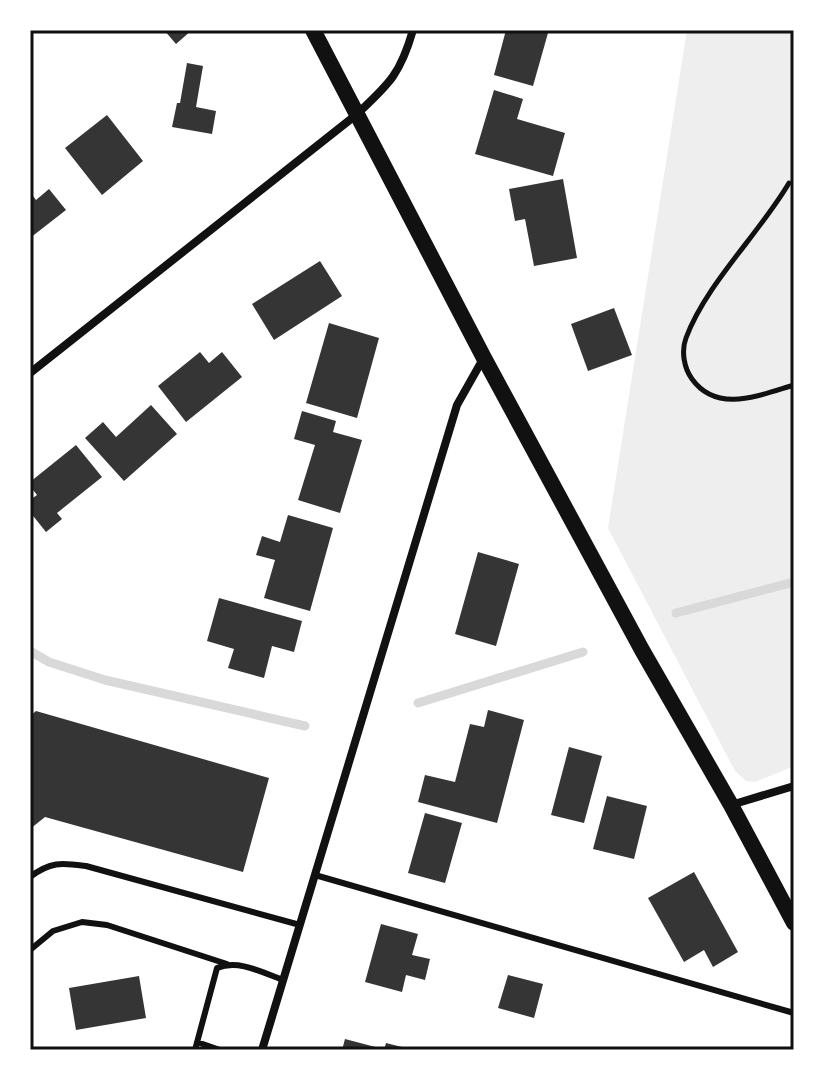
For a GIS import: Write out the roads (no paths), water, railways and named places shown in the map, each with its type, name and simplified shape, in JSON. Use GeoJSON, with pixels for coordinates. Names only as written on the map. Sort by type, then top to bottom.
{"type":"FeatureCollection","features":[{"type":"Feature","properties":{"kind":"main road"},"geometry":{"type":"LineString","coordinates":[[313,30],[484,358],[794,923]]}},
{"type":"Feature","properties":{"kind":"street"},"geometry":{"type":"LineString","coordinates":[[30,373],[356,115],[393,80],[413,30]]}},
{"type":"Feature","properties":{"kind":"street"},"geometry":{"type":"LineString","coordinates":[[262,1050],[457,405],[484,358]]}},
{"type":"Feature","properties":{"kind":"street"},"geometry":{"type":"LineString","coordinates":[[731,805],[794,786]]}},
{"type":"Feature","properties":{"kind":"lane"},"geometry":{"type":"LineString","coordinates":[[30,877],[58,862],[86,866],[300,925]]}},
{"type":"Feature","properties":{"kind":"lane"},"geometry":{"type":"LineString","coordinates":[[315,875],[794,1013]]}},
{"type":"Feature","properties":{"kind":"lane"},"geometry":{"type":"LineString","coordinates":[[30,950],[53,931],[82,922],[107,925],[283,980]]}},
{"type":"Feature","properties":{"kind":"lane"},"geometry":{"type":"LineString","coordinates":[[220,1050],[196,1046],[217,968],[227,964]]}},
{"type":"Feature","properties":{"kind":"lane"},"geometry":{"type":"LineString","coordinates":[[30,1050],[36,1050]]}},
{"type":"Feature","properties":{"kind":"waterway"},"geometry":{"type":"LineString","coordinates":[[676,613],[794,582]]}},
{"type":"Feature","properties":{"kind":"waterway"},"geometry":{"type":"LineString","coordinates":[[30,651],[49,662],[105,680],[305,726]]}},
{"type":"Feature","properties":{"kind":"waterway"},"geometry":{"type":"LineString","coordinates":[[418,703],[583,652]]}}]}
